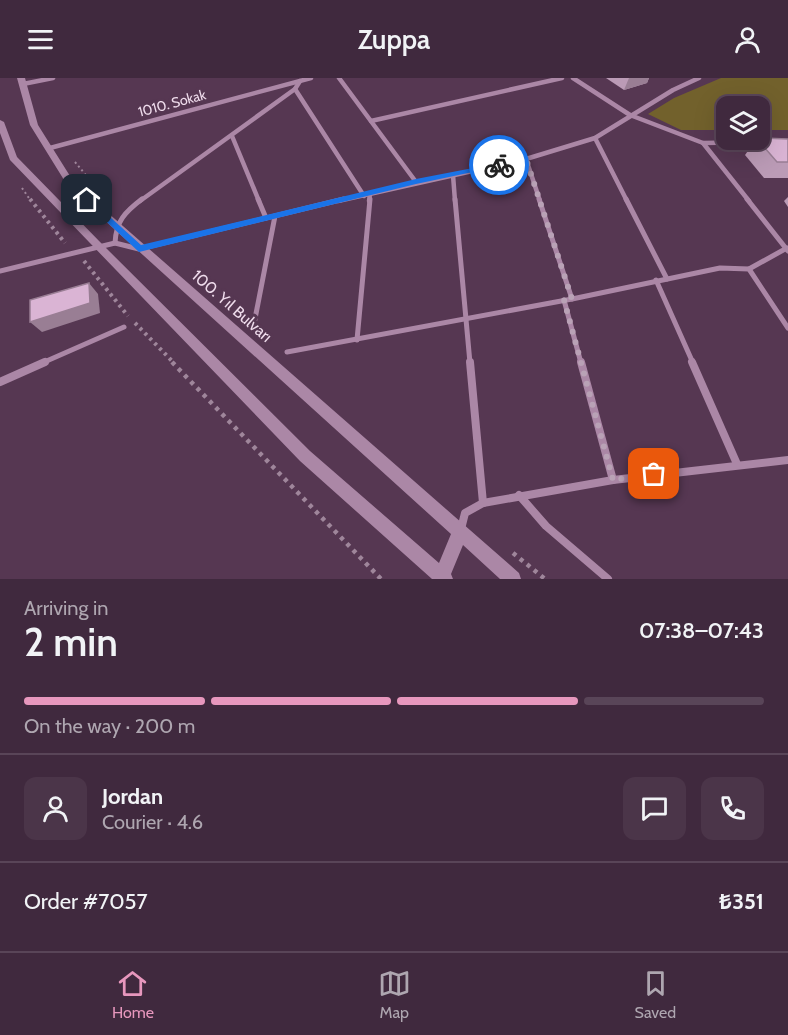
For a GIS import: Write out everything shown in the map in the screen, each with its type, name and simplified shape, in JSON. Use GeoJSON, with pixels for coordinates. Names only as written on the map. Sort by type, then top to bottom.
{"type":"FeatureCollection","features":[{"type":"Feature","properties":{"kind":"main road","name":"100. Yıl Bulvarı"},"geometry":{"type":"LineString","coordinates":[[22,81],[34,125],[55,147],[72,186],[139,249],[513,579]]}},
{"type":"Feature","properties":{"kind":"main road"},"geometry":{"type":"LineString","coordinates":[[0,122],[13,158],[98,247],[305,456],[442,578],[460,532]]}},
{"type":"Feature","properties":{"kind":"street"},"geometry":{"type":"LineString","coordinates":[[22,81],[53,78]]}},
{"type":"Feature","properties":{"kind":"street","name":"1010. Sokak"},"geometry":{"type":"LineString","coordinates":[[55,147],[299,79],[311,78]]}},
{"type":"Feature","properties":{"kind":"street"},"geometry":{"type":"LineString","coordinates":[[339,78],[416,182]]}},
{"type":"Feature","properties":{"kind":"street"},"geometry":{"type":"LineString","coordinates":[[371,121],[562,78]]}},
{"type":"Feature","properties":{"kind":"street"},"geometry":{"type":"LineString","coordinates":[[573,78],[630,115],[703,143],[716,143]]}},
{"type":"Feature","properties":{"kind":"street"},"geometry":{"type":"LineString","coordinates":[[0,271],[115,243],[139,249],[416,182],[526,159],[595,138],[630,115],[699,78]]}},
{"type":"Feature","properties":{"kind":"street"},"geometry":{"type":"LineString","coordinates":[[115,243],[116,227],[125,212],[295,89],[299,79]]}},
{"type":"Feature","properties":{"kind":"street"},"geometry":{"type":"LineString","coordinates":[[295,89],[367,195],[357,340]]}},
{"type":"Feature","properties":{"kind":"street"},"geometry":{"type":"LineString","coordinates":[[232,136],[266,218]]}},
{"type":"Feature","properties":{"kind":"street"},"geometry":{"type":"LineString","coordinates":[[595,138],[667,279]]}},
{"type":"Feature","properties":{"kind":"street"},"geometry":{"type":"LineString","coordinates":[[288,352],[720,268],[749,269],[787,249],[703,143]]}},
{"type":"Feature","properties":{"kind":"street"},"geometry":{"type":"LineString","coordinates":[[526,159],[568,299],[613,480]]}},
{"type":"Feature","properties":{"kind":"street"},"geometry":{"type":"LineString","coordinates":[[453,175],[483,503]]}},
{"type":"Feature","properties":{"kind":"street"},"geometry":{"type":"LineString","coordinates":[[254,324],[275,216]]}},
{"type":"Feature","properties":{"kind":"street"},"geometry":{"type":"LineString","coordinates":[[749,269],[788,328]]}},
{"type":"Feature","properties":{"kind":"street"},"geometry":{"type":"LineString","coordinates":[[656,280],[737,464]]}},
{"type":"Feature","properties":{"kind":"street"},"geometry":{"type":"LineString","coordinates":[[0,382],[124,327]]}},
{"type":"Feature","properties":{"kind":"street"},"geometry":{"type":"LineString","coordinates":[[460,532],[465,513],[483,503],[519,495],[613,480],[737,464],[788,460]]}},
{"type":"Feature","properties":{"kind":"street"},"geometry":{"type":"LineString","coordinates":[[519,495],[546,526],[608,579]]}},
{"type":"Feature","properties":{"kind":"path"},"geometry":{"type":"LineString","coordinates":[[55,147],[101,191]]}},
{"type":"Feature","properties":{"kind":"path"},"geometry":{"type":"LineString","coordinates":[[16,180],[56,235],[63,241]]}},
{"type":"Feature","properties":{"kind":"path"},"geometry":{"type":"LineString","coordinates":[[84,262],[114,302],[381,579]]}},
{"type":"Feature","properties":{"kind":"path"},"geometry":{"type":"LineString","coordinates":[[510,550],[545,579]]}},
{"type":"Feature","properties":{"kind":"shaded area"},"geometry":{"type":"Polygon","coordinates":[[[721,78],[788,78],[788,130],[770,130],[770,96],[716,96],[716,130],[681,130],[648,114],[674,98],[721,78]]]}},
{"type":"Feature","properties":{"kind":"building"},"geometry":{"type":"Polygon","coordinates":[[[770,138],[788,139],[788,162],[777,162],[767,150],[770,150],[770,138]]]}},
{"type":"Feature","properties":{"kind":"building"},"geometry":{"type":"Polygon","coordinates":[[[89,283],[90,303],[30,322],[30,300],[89,283]]]}},
{"type":"Feature","properties":{"kind":"way so far"},"geometry":{"type":"LineString","coordinates":[[499,165],[526,159],[572,299],[564,300],[613,480],[654,474]]}},
{"type":"Feature","properties":{"kind":"route"},"geometry":{"type":"LineString","coordinates":[[87,200],[139,249],[416,182],[499,165]]}}]}
